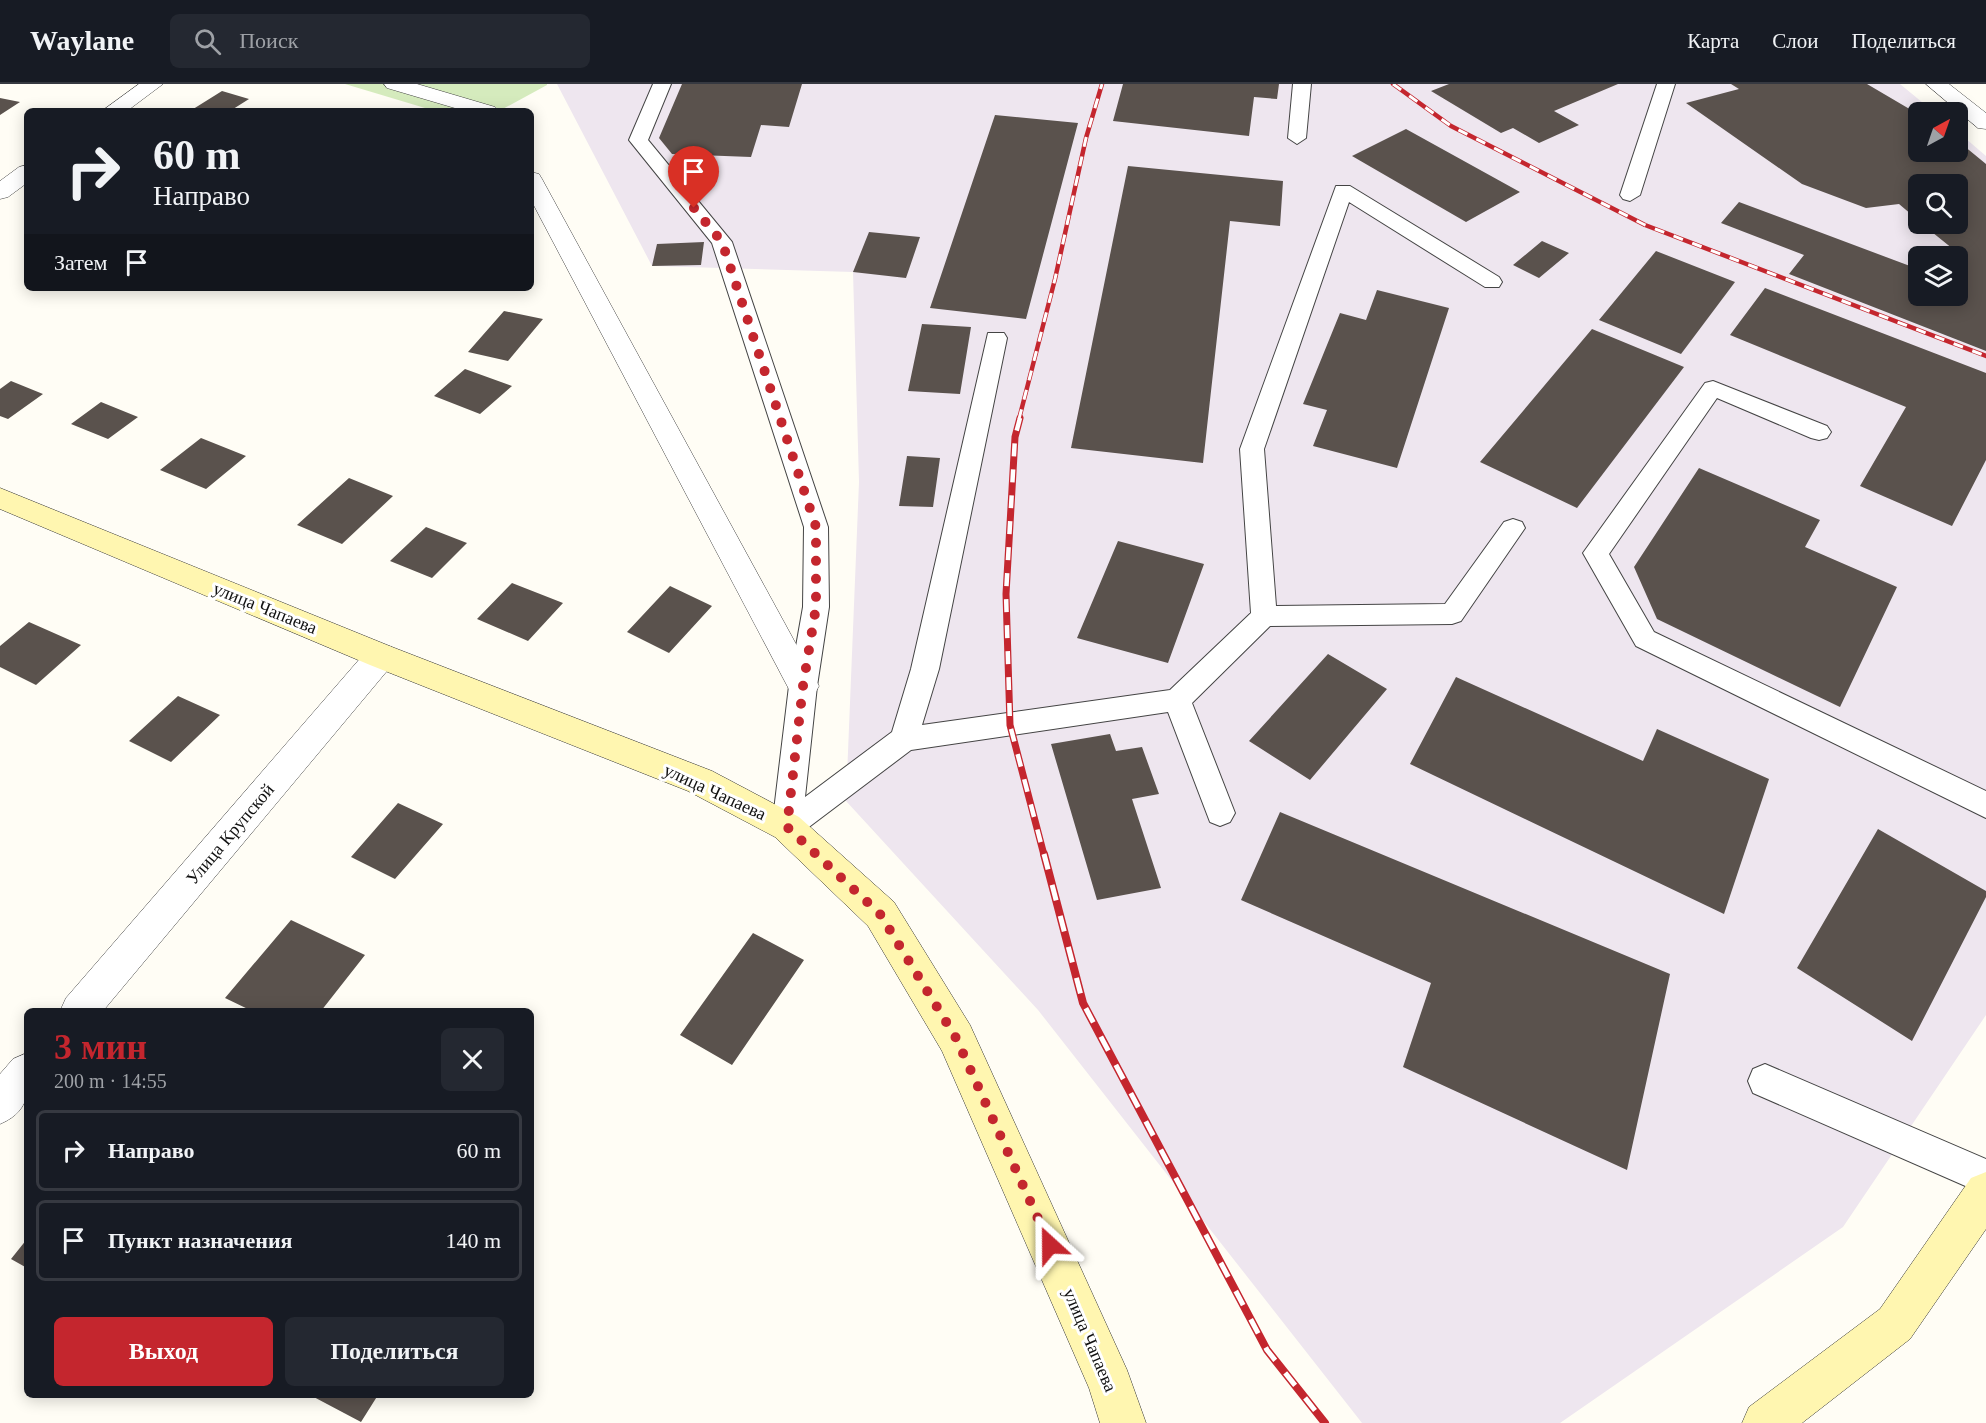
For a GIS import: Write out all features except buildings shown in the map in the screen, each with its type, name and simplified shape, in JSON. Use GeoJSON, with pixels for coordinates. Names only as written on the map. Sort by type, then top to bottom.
{"type":"FeatureCollection","features":[{"type":"Feature","properties":{"kind":"street"},"geometry":{"type":"LineString","coordinates":[[117,108],[153,84]]}},
{"type":"Feature","properties":{"kind":"street"},"geometry":{"type":"LineString","coordinates":[[394,84],[478,108]]}},
{"type":"Feature","properties":{"kind":"street"},"geometry":{"type":"LineString","coordinates":[[1936,84],[1986,123]]}},
{"type":"Feature","properties":{"kind":"street"},"geometry":{"type":"LineString","coordinates":[[0,192],[24,174]]}},
{"type":"Feature","properties":{"kind":"street"},"geometry":{"type":"LineString","coordinates":[[534,185],[803,686]]}},
{"type":"Feature","properties":{"kind":"street","name":"улица Чапаева"},"geometry":{"type":"LineString","coordinates":[[0,498],[381,656],[700,781],[787,827],[880,914],[956,1038],[1122,1411]]}},
{"type":"Feature","properties":{"kind":"street","name":"Улица Крупской"},"geometry":{"type":"LineString","coordinates":[[82,1008],[381,656]]}},
{"type":"Feature","properties":{"kind":"street"},"geometry":{"type":"LineString","coordinates":[[0,1104],[24,1076]]}},
{"type":"Feature","properties":{"kind":"street"},"geometry":{"type":"LineString","coordinates":[[1765,1423],[1895,1324],[1986,1193]]}},
{"type":"Feature","properties":{"kind":"lane"},"geometry":{"type":"LineString","coordinates":[[662,84],[638,140],[722,242],[816,527],[816,607],[803,686],[787,827]]}},
{"type":"Feature","properties":{"kind":"lane"},"geometry":{"type":"LineString","coordinates":[[1296,138],[1302,84]]}},
{"type":"Feature","properties":{"kind":"lane"},"geometry":{"type":"LineString","coordinates":[[1630,195],[1666,84]]}},
{"type":"Feature","properties":{"kind":"lane"},"geometry":{"type":"LineString","coordinates":[[1264,616],[1252,449],[1343,190],[1492,282]]}},
{"type":"Feature","properties":{"kind":"lane"},"geometry":{"type":"LineString","coordinates":[[904,739],[925,669],[996,338]]}},
{"type":"Feature","properties":{"kind":"lane"},"geometry":{"type":"LineString","coordinates":[[1819,432],[1713,388],[1596,553],[1645,639],[1986,805]]}},
{"type":"Feature","properties":{"kind":"lane"},"geometry":{"type":"LineString","coordinates":[[787,827],[904,739],[1177,700],[1264,616],[1452,614],[1513,528]]}},
{"type":"Feature","properties":{"kind":"lane"},"geometry":{"type":"LineString","coordinates":[[1177,700],[1220,813]]}},
{"type":"Feature","properties":{"kind":"lane"},"geometry":{"type":"LineString","coordinates":[[1765,1081],[1986,1177]]}},
{"type":"Feature","properties":{"kind":"shaded area"},"geometry":{"type":"Polygon","coordinates":[[[557,84],[1900,84],[1922,102],[1908,102],[1908,162],[1968,162],[1968,141],[1986,156],[1986,1015],[1843,1227],[1560,1423],[1362,1423],[1038,1010],[846,801],[859,482],[853,272],[652,266],[557,84]]]}},
{"type":"Feature","properties":{"kind":"green space"},"geometry":{"type":"Polygon","coordinates":[[[345,84],[547,84],[505,108],[425,108],[345,84]]]}},
{"type":"Feature","properties":{"kind":"railway"},"geometry":{"type":"LineString","coordinates":[[1019,419],[1055,279],[1086,138],[1102,84]]}},
{"type":"Feature","properties":{"kind":"railway"},"geometry":{"type":"LineString","coordinates":[[1393,84],[1451,126],[1645,225],[1986,356]]}},
{"type":"Feature","properties":{"kind":"railway"},"geometry":{"type":"LineString","coordinates":[[1020,418],[1015,437],[1006,594],[1010,725],[1044,855]]}},
{"type":"Feature","properties":{"kind":"railway"},"geometry":{"type":"LineString","coordinates":[[1044,854],[1083,1003],[1267,1350],[1325,1423]]}},
{"type":"Feature","properties":{"kind":"route"},"geometry":{"type":"LineString","coordinates":[[694,208],[722,242],[816,527],[816,607],[803,686],[787,827],[880,914],[956,1038],[1050,1245]]}}]}
